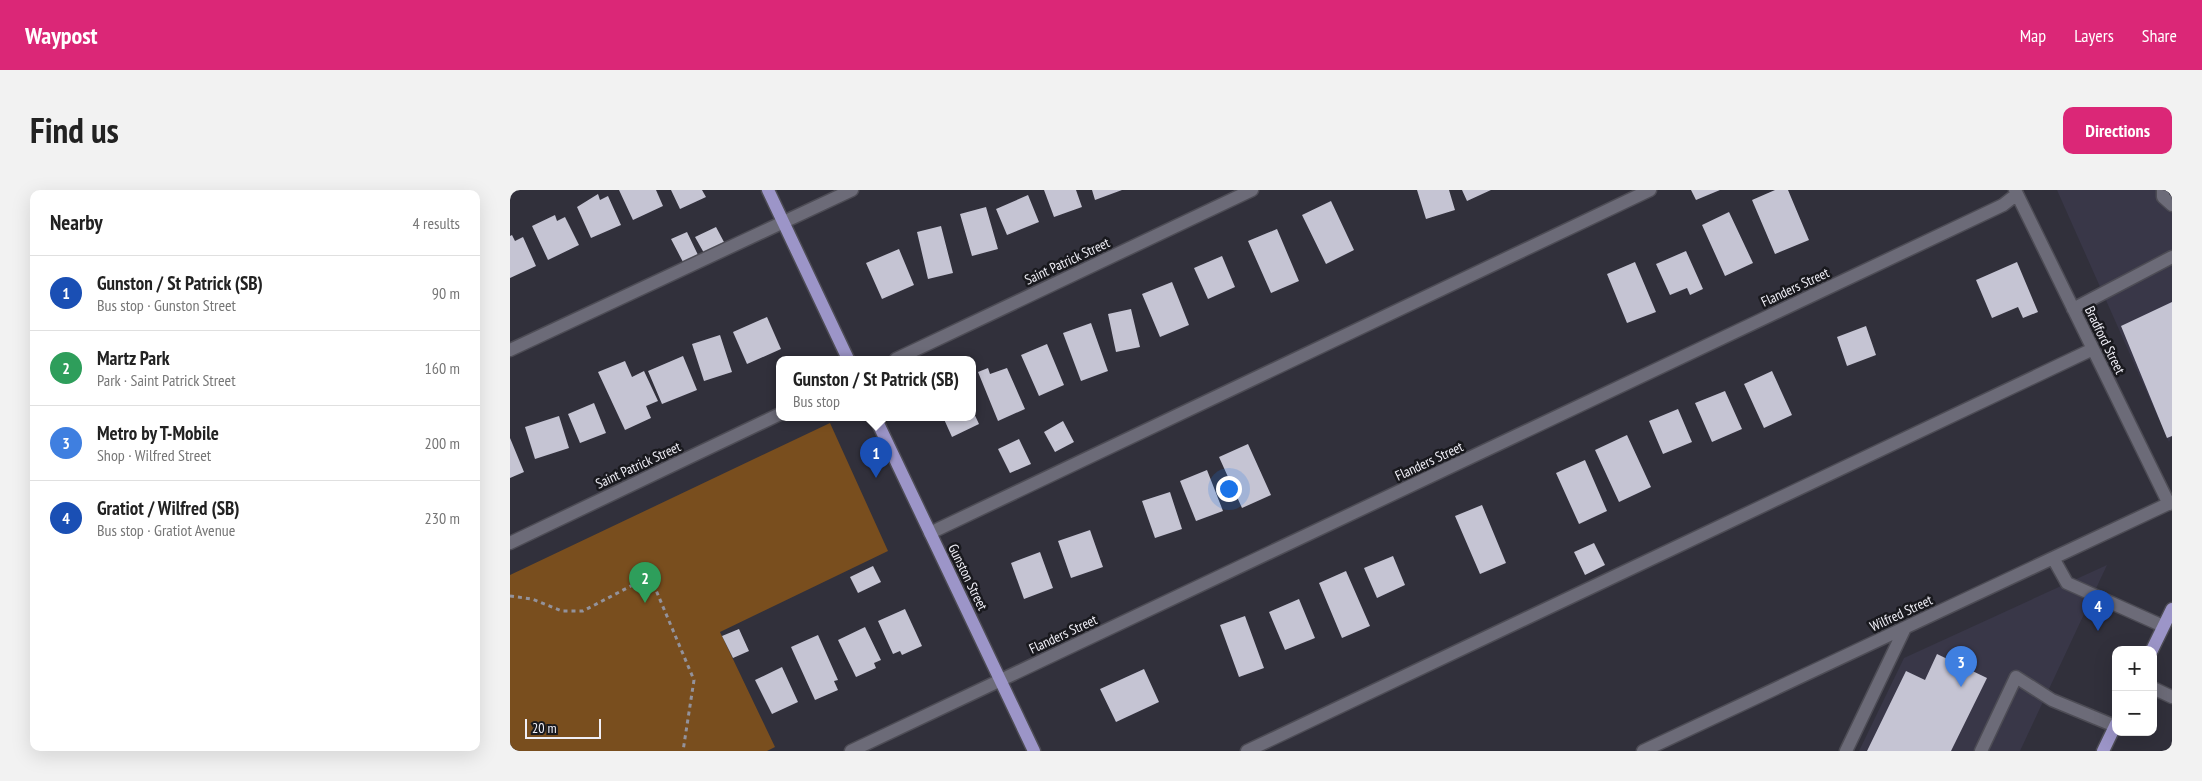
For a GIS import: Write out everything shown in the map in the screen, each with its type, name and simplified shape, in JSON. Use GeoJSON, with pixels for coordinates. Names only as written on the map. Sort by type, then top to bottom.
{"type":"FeatureCollection","features":[{"type":"Feature","properties":{"kind":"main road"},"geometry":{"type":"LineString","coordinates":[[768,190],[847,356]]}},
{"type":"Feature","properties":{"kind":"main road","name":"Gunston Street"},"geometry":{"type":"LineString","coordinates":[[877,421],[1034,751]]}},
{"type":"Feature","properties":{"kind":"main road"},"geometry":{"type":"LineString","coordinates":[[2154,646],[2172,609]]}},
{"type":"Feature","properties":{"kind":"main road"},"geometry":{"type":"LineString","coordinates":[[2103,751],[2112,732]]}},
{"type":"Feature","properties":{"kind":"street"},"geometry":{"type":"LineString","coordinates":[[510,350],[852,190]]}},
{"type":"Feature","properties":{"kind":"street","name":"Saint Patrick Street"},"geometry":{"type":"LineString","coordinates":[[902,356],[1252,190]]}},
{"type":"Feature","properties":{"kind":"street"},"geometry":{"type":"LineString","coordinates":[[930,533],[1650,190]]}},
{"type":"Feature","properties":{"kind":"street"},"geometry":{"type":"LineString","coordinates":[[2163,190],[2163,197],[2172,205]]}},
{"type":"Feature","properties":{"kind":"street","name":"Bradford Street"},"geometry":{"type":"LineString","coordinates":[[2016,192],[2170,503]]}},
{"type":"Feature","properties":{"kind":"street","name":"Flanders Street"},"geometry":{"type":"LineString","coordinates":[[851,751],[1994,209],[2016,192]]}},
{"type":"Feature","properties":{"kind":"street"},"geometry":{"type":"LineString","coordinates":[[2073,309],[2172,257]]}},
{"type":"Feature","properties":{"kind":"street"},"geometry":{"type":"LineString","coordinates":[[1247,751],[2093,349]]}},
{"type":"Feature","properties":{"kind":"street","name":"Saint Patrick Street"},"geometry":{"type":"LineString","coordinates":[[510,543],[776,416]]}},
{"type":"Feature","properties":{"kind":"street","name":"Wilfred Street"},"geometry":{"type":"LineString","coordinates":[[1643,751],[2170,503]]}},
{"type":"Feature","properties":{"kind":"street"},"geometry":{"type":"LineString","coordinates":[[2053,558],[2067,583],[2163,626]]}},
{"type":"Feature","properties":{"kind":"street"},"geometry":{"type":"LineString","coordinates":[[1846,751],[1905,628]]}},
{"type":"Feature","properties":{"kind":"street"},"geometry":{"type":"LineString","coordinates":[[1981,751],[2016,678],[2052,700],[2112,724]]}},
{"type":"Feature","properties":{"kind":"street"},"geometry":{"type":"LineString","coordinates":[[2157,690],[2172,697]]}},
{"type":"Feature","properties":{"kind":"path"},"geometry":{"type":"LineString","coordinates":[[510,596],[532,599],[562,611],[583,611],[650,576],[694,680],[683,751]]}},
{"type":"Feature","properties":{"kind":"shaded area"},"geometry":{"type":"Polygon","coordinates":[[[2057,190],[2172,190],[2172,436],[2169,442],[2057,190]]]}},
{"type":"Feature","properties":{"kind":"shaded area"},"geometry":{"type":"Polygon","coordinates":[[[830,423],[888,551],[720,632],[775,747],[767,751],[510,751],[510,575],[830,423]]]}},
{"type":"Feature","properties":{"kind":"shaded area"},"geometry":{"type":"Polygon","coordinates":[[[2107,565],[2020,751],[1859,751],[1904,658],[2107,565]]]}},
{"type":"Feature","properties":{"kind":"building"},"geometry":{"type":"Polygon","coordinates":[[[619,190],[656,190],[663,206],[633,220],[619,190]]]}},
{"type":"Feature","properties":{"kind":"building"},"geometry":{"type":"Polygon","coordinates":[[[671,190],[702,190],[706,197],[680,209],[671,190]]]}},
{"type":"Feature","properties":{"kind":"building"},"geometry":{"type":"Polygon","coordinates":[[[1044,190],[1076,190],[1082,207],[1054,217],[1044,190]]]}},
{"type":"Feature","properties":{"kind":"building"},"geometry":{"type":"Polygon","coordinates":[[[1092,190],[1122,190],[1095,200],[1092,190]]]}},
{"type":"Feature","properties":{"kind":"building"},"geometry":{"type":"Polygon","coordinates":[[[1417,190],[1449,190],[1455,210],[1426,219],[1417,190]]]}},
{"type":"Feature","properties":{"kind":"building"},"geometry":{"type":"Polygon","coordinates":[[[1462,190],[1491,190],[1467,201],[1462,190]]]}},
{"type":"Feature","properties":{"kind":"building"},"geometry":{"type":"Polygon","coordinates":[[[1691,190],[1720,190],[1696,200],[1691,190]]]}},
{"type":"Feature","properties":{"kind":"building"},"geometry":{"type":"Polygon","coordinates":[[[1775,190],[1788,190],[1809,240],[1775,254],[1752,200],[1775,190]]]}},
{"type":"Feature","properties":{"kind":"building"},"geometry":{"type":"Polygon","coordinates":[[[598,194],[600,200],[608,196],[621,225],[591,238],[577,207],[598,194]]]}},
{"type":"Feature","properties":{"kind":"building"},"geometry":{"type":"Polygon","coordinates":[[[1028,195],[1039,222],[1007,235],[996,209],[1028,195]]]}},
{"type":"Feature","properties":{"kind":"building"},"geometry":{"type":"Polygon","coordinates":[[[1331,201],[1354,250],[1326,264],[1302,215],[1331,201]]]}},
{"type":"Feature","properties":{"kind":"building"},"geometry":{"type":"Polygon","coordinates":[[[986,207],[998,249],[972,256],[960,214],[986,207]]]}},
{"type":"Feature","properties":{"kind":"building"},"geometry":{"type":"Polygon","coordinates":[[[1729,212],[1753,263],[1725,276],[1702,225],[1729,212]]]}},
{"type":"Feature","properties":{"kind":"building"},"geometry":{"type":"Polygon","coordinates":[[[555,215],[557,221],[565,217],[579,245],[548,260],[532,226],[555,215]]]}},
{"type":"Feature","properties":{"kind":"building"},"geometry":{"type":"Polygon","coordinates":[[[941,226],[953,273],[928,279],[917,232],[941,226]]]}},
{"type":"Feature","properties":{"kind":"building"},"geometry":{"type":"Polygon","coordinates":[[[716,227],[724,242],[704,253],[695,237],[716,227]]]}},
{"type":"Feature","properties":{"kind":"building"},"geometry":{"type":"Polygon","coordinates":[[[1277,229],[1299,281],[1271,293],[1248,241],[1277,229]]]}},
{"type":"Feature","properties":{"kind":"building"},"geometry":{"type":"Polygon","coordinates":[[[687,232],[698,255],[683,262],[671,239],[687,232]]]}},
{"type":"Feature","properties":{"kind":"building"},"geometry":{"type":"Polygon","coordinates":[[[512,235],[515,241],[523,237],[536,266],[510,278],[510,236],[512,235]]]}},
{"type":"Feature","properties":{"kind":"building"},"geometry":{"type":"Polygon","coordinates":[[[899,249],[914,285],[882,299],[866,263],[899,249]]]}},
{"type":"Feature","properties":{"kind":"building"},"geometry":{"type":"Polygon","coordinates":[[[1686,251],[1703,289],[1690,295],[1687,288],[1670,295],[1656,264],[1686,251]]]}},
{"type":"Feature","properties":{"kind":"building"},"geometry":{"type":"Polygon","coordinates":[[[1222,256],[1235,287],[1208,299],[1194,268],[1222,256]]]}},
{"type":"Feature","properties":{"kind":"building"},"geometry":{"type":"Polygon","coordinates":[[[1635,262],[1656,312],[1627,323],[1607,274],[1635,262]]]}},
{"type":"Feature","properties":{"kind":"building"},"geometry":{"type":"Polygon","coordinates":[[[2017,262],[2038,312],[2023,318],[2018,307],[1992,318],[1976,280],[2017,262]]]}},
{"type":"Feature","properties":{"kind":"building"},"geometry":{"type":"Polygon","coordinates":[[[1172,282],[1189,325],[1160,337],[1142,294],[1172,282]]]}},
{"type":"Feature","properties":{"kind":"building"},"geometry":{"type":"Polygon","coordinates":[[[2172,302],[2172,436],[2167,438],[2121,326],[2172,302]]]}},
{"type":"Feature","properties":{"kind":"building"},"geometry":{"type":"Polygon","coordinates":[[[1131,309],[1140,347],[1116,352],[1108,314],[1131,309]]]}},
{"type":"Feature","properties":{"kind":"building"},"geometry":{"type":"Polygon","coordinates":[[[767,317],[781,349],[747,364],[733,332],[767,317]]]}},
{"type":"Feature","properties":{"kind":"building"},"geometry":{"type":"Polygon","coordinates":[[[1091,323],[1108,371],[1081,381],[1063,333],[1091,323]]]}},
{"type":"Feature","properties":{"kind":"building"},"geometry":{"type":"Polygon","coordinates":[[[1866,326],[1876,355],[1847,366],[1837,337],[1866,326]]]}},
{"type":"Feature","properties":{"kind":"building"},"geometry":{"type":"Polygon","coordinates":[[[720,335],[732,372],[704,381],[692,344],[720,335]]]}},
{"type":"Feature","properties":{"kind":"building"},"geometry":{"type":"Polygon","coordinates":[[[1047,344],[1064,385],[1039,396],[1021,355],[1047,344]]]}},
{"type":"Feature","properties":{"kind":"building"},"geometry":{"type":"Polygon","coordinates":[[[683,356],[697,390],[662,404],[648,371],[683,356]]]}},
{"type":"Feature","properties":{"kind":"building"},"geometry":{"type":"Polygon","coordinates":[[[625,361],[632,377],[644,371],[658,401],[646,406],[651,418],[625,430],[598,372],[625,361]]]}},
{"type":"Feature","properties":{"kind":"building"},"geometry":{"type":"Polygon","coordinates":[[[988,368],[990,374],[1007,368],[1025,409],[998,421],[978,372],[988,368]]]}},
{"type":"Feature","properties":{"kind":"building"},"geometry":{"type":"Polygon","coordinates":[[[1772,371],[1792,415],[1764,428],[1744,384],[1772,371]]]}},
{"type":"Feature","properties":{"kind":"building"},"geometry":{"type":"Polygon","coordinates":[[[1725,391],[1742,429],[1712,442],[1695,403],[1725,391]]]}},
{"type":"Feature","properties":{"kind":"building"},"geometry":{"type":"Polygon","coordinates":[[[594,403],[606,433],[580,443],[568,414],[594,403]]]}},
{"type":"Feature","properties":{"kind":"building"},"geometry":{"type":"Polygon","coordinates":[[[1678,409],[1692,442],[1663,454],[1649,421],[1678,409]]]}},
{"type":"Feature","properties":{"kind":"building"},"geometry":{"type":"Polygon","coordinates":[[[559,416],[569,448],[535,459],[525,427],[559,416]]]}},
{"type":"Feature","properties":{"kind":"building"},"geometry":{"type":"Polygon","coordinates":[[[976,418],[979,424],[952,437],[945,421],[976,421],[976,418]]]}},
{"type":"Feature","properties":{"kind":"building"},"geometry":{"type":"Polygon","coordinates":[[[1063,421],[1074,442],[1055,452],[1044,432],[1063,421]]]}},
{"type":"Feature","properties":{"kind":"building"},"geometry":{"type":"Polygon","coordinates":[[[1627,435],[1651,487],[1619,502],[1595,450],[1627,435]]]}},
{"type":"Feature","properties":{"kind":"building"},"geometry":{"type":"Polygon","coordinates":[[[510,438],[524,472],[510,478],[510,438]]]}},
{"type":"Feature","properties":{"kind":"building"},"geometry":{"type":"Polygon","coordinates":[[[1019,439],[1031,464],[1010,473],[998,449],[1019,439]]]}},
{"type":"Feature","properties":{"kind":"building"},"geometry":{"type":"Polygon","coordinates":[[[1248,444],[1271,495],[1242,508],[1219,457],[1248,444]]]}},
{"type":"Feature","properties":{"kind":"building"},"geometry":{"type":"Polygon","coordinates":[[[1585,460],[1607,511],[1579,524],[1556,473],[1585,460]]]}},
{"type":"Feature","properties":{"kind":"building"},"geometry":{"type":"Polygon","coordinates":[[[1207,470],[1223,511],[1196,521],[1180,481],[1207,470]]]}},
{"type":"Feature","properties":{"kind":"building"},"geometry":{"type":"Polygon","coordinates":[[[1170,492],[1182,529],[1155,538],[1142,501],[1170,492]]]}},
{"type":"Feature","properties":{"kind":"building"},"geometry":{"type":"Polygon","coordinates":[[[1482,505],[1506,563],[1480,574],[1455,516],[1482,505]]]}},
{"type":"Feature","properties":{"kind":"building"},"geometry":{"type":"Polygon","coordinates":[[[1090,530],[1103,567],[1071,578],[1058,541],[1090,530]]]}},
{"type":"Feature","properties":{"kind":"building"},"geometry":{"type":"Polygon","coordinates":[[[1594,543],[1605,565],[1585,575],[1574,552],[1594,543]]]}},
{"type":"Feature","properties":{"kind":"building"},"geometry":{"type":"Polygon","coordinates":[[[1040,552],[1053,588],[1024,599],[1011,563],[1040,552]]]}},
{"type":"Feature","properties":{"kind":"building"},"geometry":{"type":"Polygon","coordinates":[[[1393,556],[1405,585],[1377,598],[1364,568],[1393,556]]]}},
{"type":"Feature","properties":{"kind":"building"},"geometry":{"type":"Polygon","coordinates":[[[873,566],[881,582],[858,593],[850,577],[873,566]]]}},
{"type":"Feature","properties":{"kind":"building"},"geometry":{"type":"Polygon","coordinates":[[[1346,571],[1370,626],[1342,638],[1319,583],[1346,571]]]}},
{"type":"Feature","properties":{"kind":"building"},"geometry":{"type":"Polygon","coordinates":[[[1299,599],[1315,638],[1285,650],[1269,612],[1299,599]]]}},
{"type":"Feature","properties":{"kind":"building"},"geometry":{"type":"Polygon","coordinates":[[[905,609],[922,646],[902,655],[900,651],[893,654],[878,621],[905,609]]]}},
{"type":"Feature","properties":{"kind":"building"},"geometry":{"type":"Polygon","coordinates":[[[1245,616],[1264,668],[1239,677],[1220,625],[1245,616]]]}},
{"type":"Feature","properties":{"kind":"building"},"geometry":{"type":"Polygon","coordinates":[[[865,627],[881,660],[874,663],[876,668],[856,677],[838,640],[865,627]]]}},
{"type":"Feature","properties":{"kind":"building"},"geometry":{"type":"Polygon","coordinates":[[[739,629],[749,651],[733,658],[722,636],[739,629]]]}},
{"type":"Feature","properties":{"kind":"building"},"geometry":{"type":"Polygon","coordinates":[[[818,635],[838,680],[834,681],[838,690],[815,700],[791,647],[818,635]]]}},
{"type":"Feature","properties":{"kind":"building"},"geometry":{"type":"Polygon","coordinates":[[[1937,654],[1987,678],[1951,751],[1867,751],[1906,671],[1925,680],[1937,654]]]}},
{"type":"Feature","properties":{"kind":"building"},"geometry":{"type":"Polygon","coordinates":[[[782,667],[798,702],[772,714],[755,680],[782,667]]]}},
{"type":"Feature","properties":{"kind":"building"},"geometry":{"type":"Polygon","coordinates":[[[1144,669],[1159,702],[1116,722],[1100,689],[1144,669]]]}},
{"type":"Feature","properties":{"kind":"place","name":"Gunston / St Patrick (SB)"},"geometry":{"type":"Point","coordinates":[876,478]}},
{"type":"Feature","properties":{"kind":"place","name":"Martz Park"},"geometry":{"type":"Point","coordinates":[645,603]}},
{"type":"Feature","properties":{"kind":"place","name":"Gratiot / Wilfred (SB)"},"geometry":{"type":"Point","coordinates":[2098,631]}},
{"type":"Feature","properties":{"kind":"place","name":"Metro by T-Mobile"},"geometry":{"type":"Point","coordinates":[1961,687]}}]}
